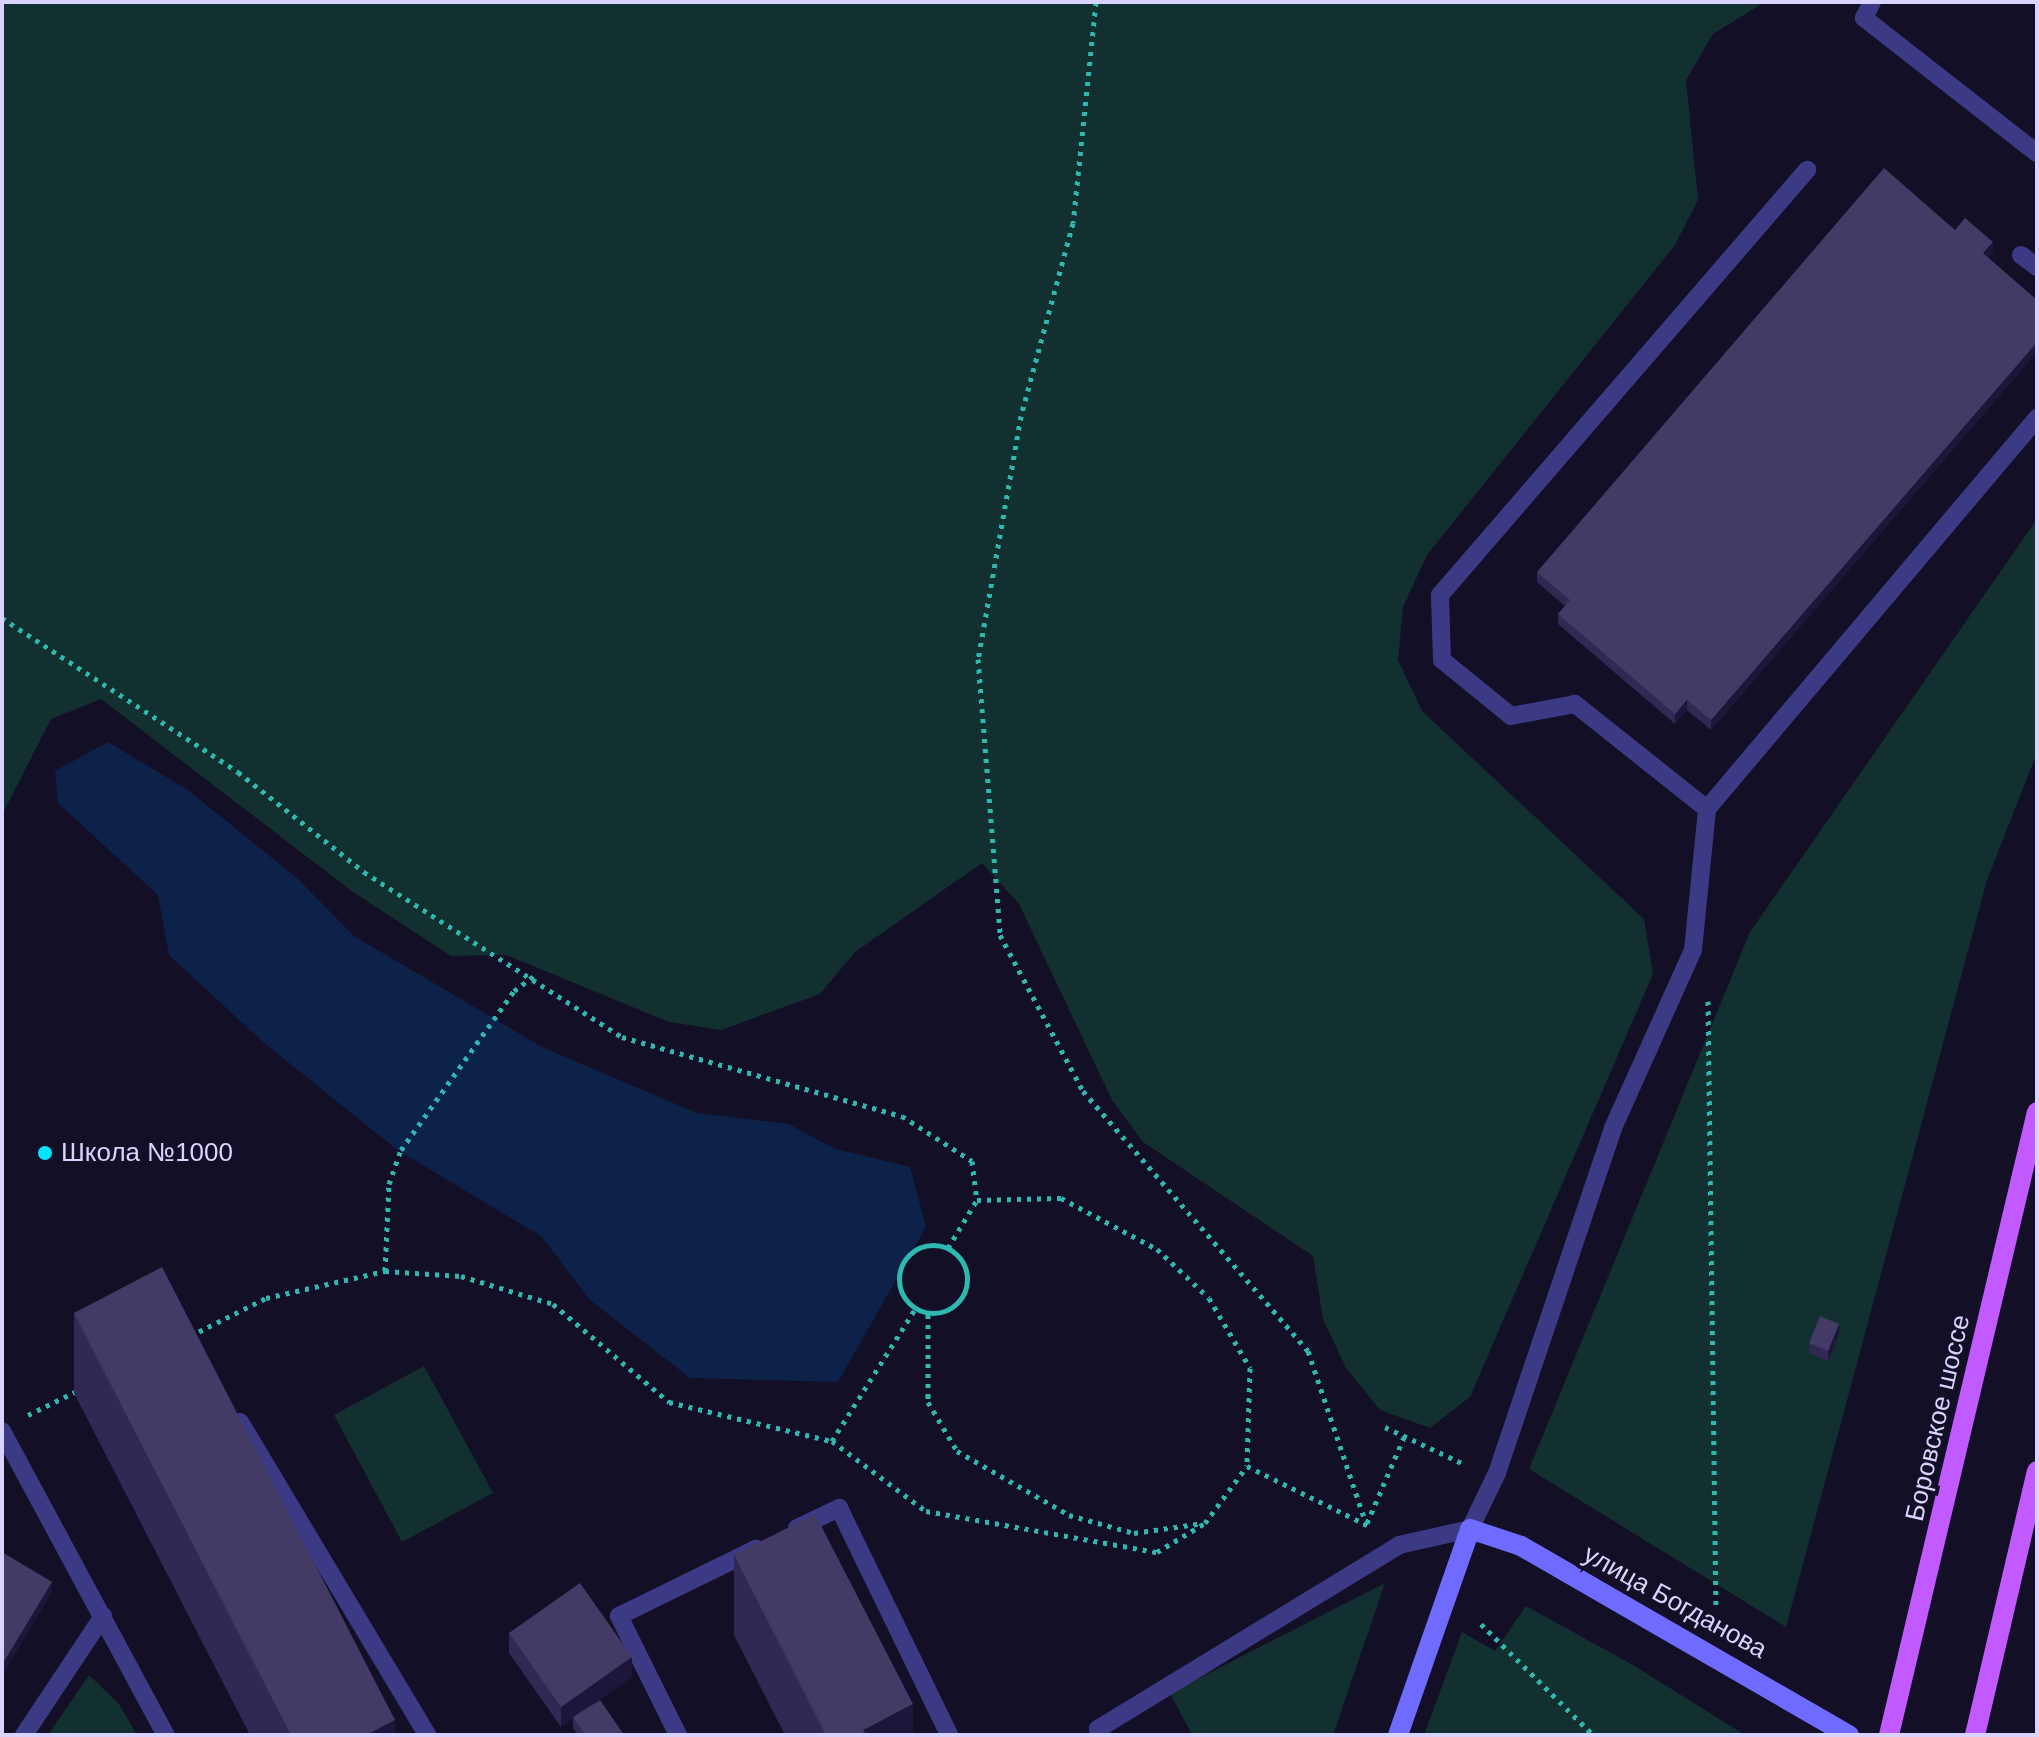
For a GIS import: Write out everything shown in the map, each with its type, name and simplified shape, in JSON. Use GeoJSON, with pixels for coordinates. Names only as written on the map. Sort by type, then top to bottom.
{"type":"FeatureCollection","features":[{"type":"Feature","properties":{"kind":"main road","name":"Боровское шоссе"},"geometry":{"type":"LineString","coordinates":[[1889,1735],[2037,1112]]}},
{"type":"Feature","properties":{"kind":"main road"},"geometry":{"type":"LineString","coordinates":[[1975,1735],[2037,1471]]}},
{"type":"Feature","properties":{"kind":"street"},"geometry":{"type":"LineString","coordinates":[[1398,1735],[1470,1529]]}},
{"type":"Feature","properties":{"kind":"street","name":"улица Богданова"},"geometry":{"type":"LineString","coordinates":[[1470,1529],[1521,1546],[1849,1735]]}},
{"type":"Feature","properties":{"kind":"lane"},"geometry":{"type":"LineString","coordinates":[[1872,2],[1864,18],[2037,153]]}},
{"type":"Feature","properties":{"kind":"lane"},"geometry":{"type":"LineString","coordinates":[[1707,809],[1575,704],[1511,716],[1442,660],[1440,595],[1807,170]]}},
{"type":"Feature","properties":{"kind":"lane"},"geometry":{"type":"LineString","coordinates":[[2021,255],[2037,267]]}},
{"type":"Feature","properties":{"kind":"lane"},"geometry":{"type":"LineString","coordinates":[[1101,1735],[1098,1729],[1399,1545],[1470,1529],[1497,1473],[1613,1128],[1693,950],[1707,809],[2037,418]]}},
{"type":"Feature","properties":{"kind":"lane"},"geometry":{"type":"LineString","coordinates":[[226,1400],[427,1735]]}},
{"type":"Feature","properties":{"kind":"lane"},"geometry":{"type":"LineString","coordinates":[[3,1429],[166,1735]]}},
{"type":"Feature","properties":{"kind":"lane"},"geometry":{"type":"LineString","coordinates":[[678,1735],[619,1616],[839,1508],[949,1735]]}},
{"type":"Feature","properties":{"kind":"lane"},"geometry":{"type":"LineString","coordinates":[[24,1735],[103,1616]]}},
{"type":"Feature","properties":{"kind":"path"},"geometry":{"type":"LineString","coordinates":[[1096,2],[1073,223],[1021,416],[978,659],[1000,935],[1083,1091],[1308,1351],[1366,1524]]}},
{"type":"Feature","properties":{"kind":"path"},"geometry":{"type":"LineString","coordinates":[[2,618],[238,772],[364,872],[535,975],[622,1037],[902,1116],[972,1161],[977,1200],[948,1248]]}},
{"type":"Feature","properties":{"kind":"path"},"geometry":{"type":"LineString","coordinates":[[385,1271],[389,1184],[401,1150],[514,991],[535,975]]}},
{"type":"Feature","properties":{"kind":"path"},"geometry":{"type":"LineString","coordinates":[[1708,1001],[1716,1609]]}},
{"type":"Feature","properties":{"kind":"path"},"geometry":{"type":"LineString","coordinates":[[183,1339],[266,1298],[385,1271],[461,1276],[553,1304],[669,1402],[832,1441],[926,1511],[1157,1552],[1205,1523],[1247,1466],[1250,1368],[1209,1298],[1157,1249],[1061,1198],[977,1200]]}},
{"type":"Feature","properties":{"kind":"path"},"geometry":{"type":"LineString","coordinates":[[948,1248],[968,1277],[962,1299],[928,1314],[915,1309],[899,1282],[903,1262],[917,1249],[948,1248]]}},
{"type":"Feature","properties":{"kind":"path"},"geometry":{"type":"LineString","coordinates":[[832,1441],[915,1309]]}},
{"type":"Feature","properties":{"kind":"path"},"geometry":{"type":"LineString","coordinates":[[928,1314],[928,1402],[957,1451],[1069,1515],[1134,1533],[1205,1523]]}},
{"type":"Feature","properties":{"kind":"path"},"geometry":{"type":"LineString","coordinates":[[3,1429],[87,1386]]}},
{"type":"Feature","properties":{"kind":"path"},"geometry":{"type":"LineString","coordinates":[[1385,1427],[1471,1467]]}},
{"type":"Feature","properties":{"kind":"path"},"geometry":{"type":"LineString","coordinates":[[1366,1524],[1404,1437]]}},
{"type":"Feature","properties":{"kind":"path"},"geometry":{"type":"LineString","coordinates":[[1247,1466],[1366,1524],[1399,1545]]}},
{"type":"Feature","properties":{"kind":"path"},"geometry":{"type":"LineString","coordinates":[[1481,1624],[1593,1735]]}},
{"type":"Feature","properties":{"kind":"green space"},"geometry":{"type":"Polygon","coordinates":[[[2,2],[1765,2],[1713,34],[1686,80],[1698,200],[1675,245],[1427,555],[1403,607],[1398,660],[1422,711],[1644,919],[1653,974],[1470,1397],[1430,1428],[1380,1410],[1346,1368],[1323,1319],[1313,1256],[1143,1142],[1112,1100],[1019,904],[982,863],[855,952],[820,994],[721,1030],[669,1022],[506,955],[451,956],[353,892],[101,699],[51,719],[2,815],[2,2]]]}},
{"type":"Feature","properties":{"kind":"green space"},"geometry":{"type":"Polygon","coordinates":[[[2037,519],[2037,753],[1987,880],[1786,1627],[1529,1469],[1750,932],[2037,519]]]}},
{"type":"Feature","properties":{"kind":"green space"},"geometry":{"type":"Polygon","coordinates":[[[424,1366],[493,1493],[402,1542],[334,1415],[424,1366]]]}},
{"type":"Feature","properties":{"kind":"green space"},"geometry":{"type":"Polygon","coordinates":[[[1385,1583],[1333,1735],[1192,1735],[1170,1693],[1385,1583]]]}},
{"type":"Feature","properties":{"kind":"green space"},"geometry":{"type":"Polygon","coordinates":[[[1526,1606],[1633,1665],[1745,1735],[1424,1735],[1462,1632],[1495,1651],[1526,1606]]]}},
{"type":"Feature","properties":{"kind":"green space"},"geometry":{"type":"Polygon","coordinates":[[[89,1675],[119,1704],[137,1735],[48,1735],[89,1675]]]}},
{"type":"Feature","properties":{"kind":"water"},"geometry":{"type":"Polygon","coordinates":[[[108,742],[188,790],[298,879],[354,936],[542,1047],[697,1113],[788,1124],[836,1149],[910,1167],[926,1227],[838,1382],[690,1378],[590,1300],[541,1236],[396,1149],[262,1041],[169,955],[158,895],[58,803],[55,771],[108,742]]]}},
{"type":"Feature","properties":{"kind":"building"},"geometry":{"type":"Polygon","coordinates":[[[1884,168],[1955,230],[1965,218],[1993,242],[1983,253],[2037,300],[2037,342],[1711,720],[1687,700],[1675,714],[1558,614],[1570,600],[1537,572],[1884,168]]]}},
{"type":"Feature","properties":{"kind":"building"},"geometry":{"type":"Polygon","coordinates":[[[162,1267],[395,1720],[366,1735],[291,1735],[74,1313],[162,1267]]]}},
{"type":"Feature","properties":{"kind":"building"},"geometry":{"type":"Polygon","coordinates":[[[1820,1316],[1839,1324],[1828,1351],[1809,1343],[1820,1316]]]}},
{"type":"Feature","properties":{"kind":"building"},"geometry":{"type":"Polygon","coordinates":[[[815,1514],[913,1704],[863,1730],[866,1735],[826,1735],[734,1555],[815,1514]]]}},
{"type":"Feature","properties":{"kind":"building"},"geometry":{"type":"Polygon","coordinates":[[[2,1552],[52,1582],[2,1665],[2,1552]]]}},
{"type":"Feature","properties":{"kind":"building"},"geometry":{"type":"Polygon","coordinates":[[[580,1583],[632,1657],[561,1707],[509,1633],[580,1583]]]}},
{"type":"Feature","properties":{"kind":"building"},"geometry":{"type":"Polygon","coordinates":[[[600,1700],[624,1735],[585,1735],[573,1717],[600,1700]]]}},
{"type":"Feature","properties":{"kind":"place","name":"Школа №1000"},"geometry":{"type":"Point","coordinates":[45,1153]}}]}
